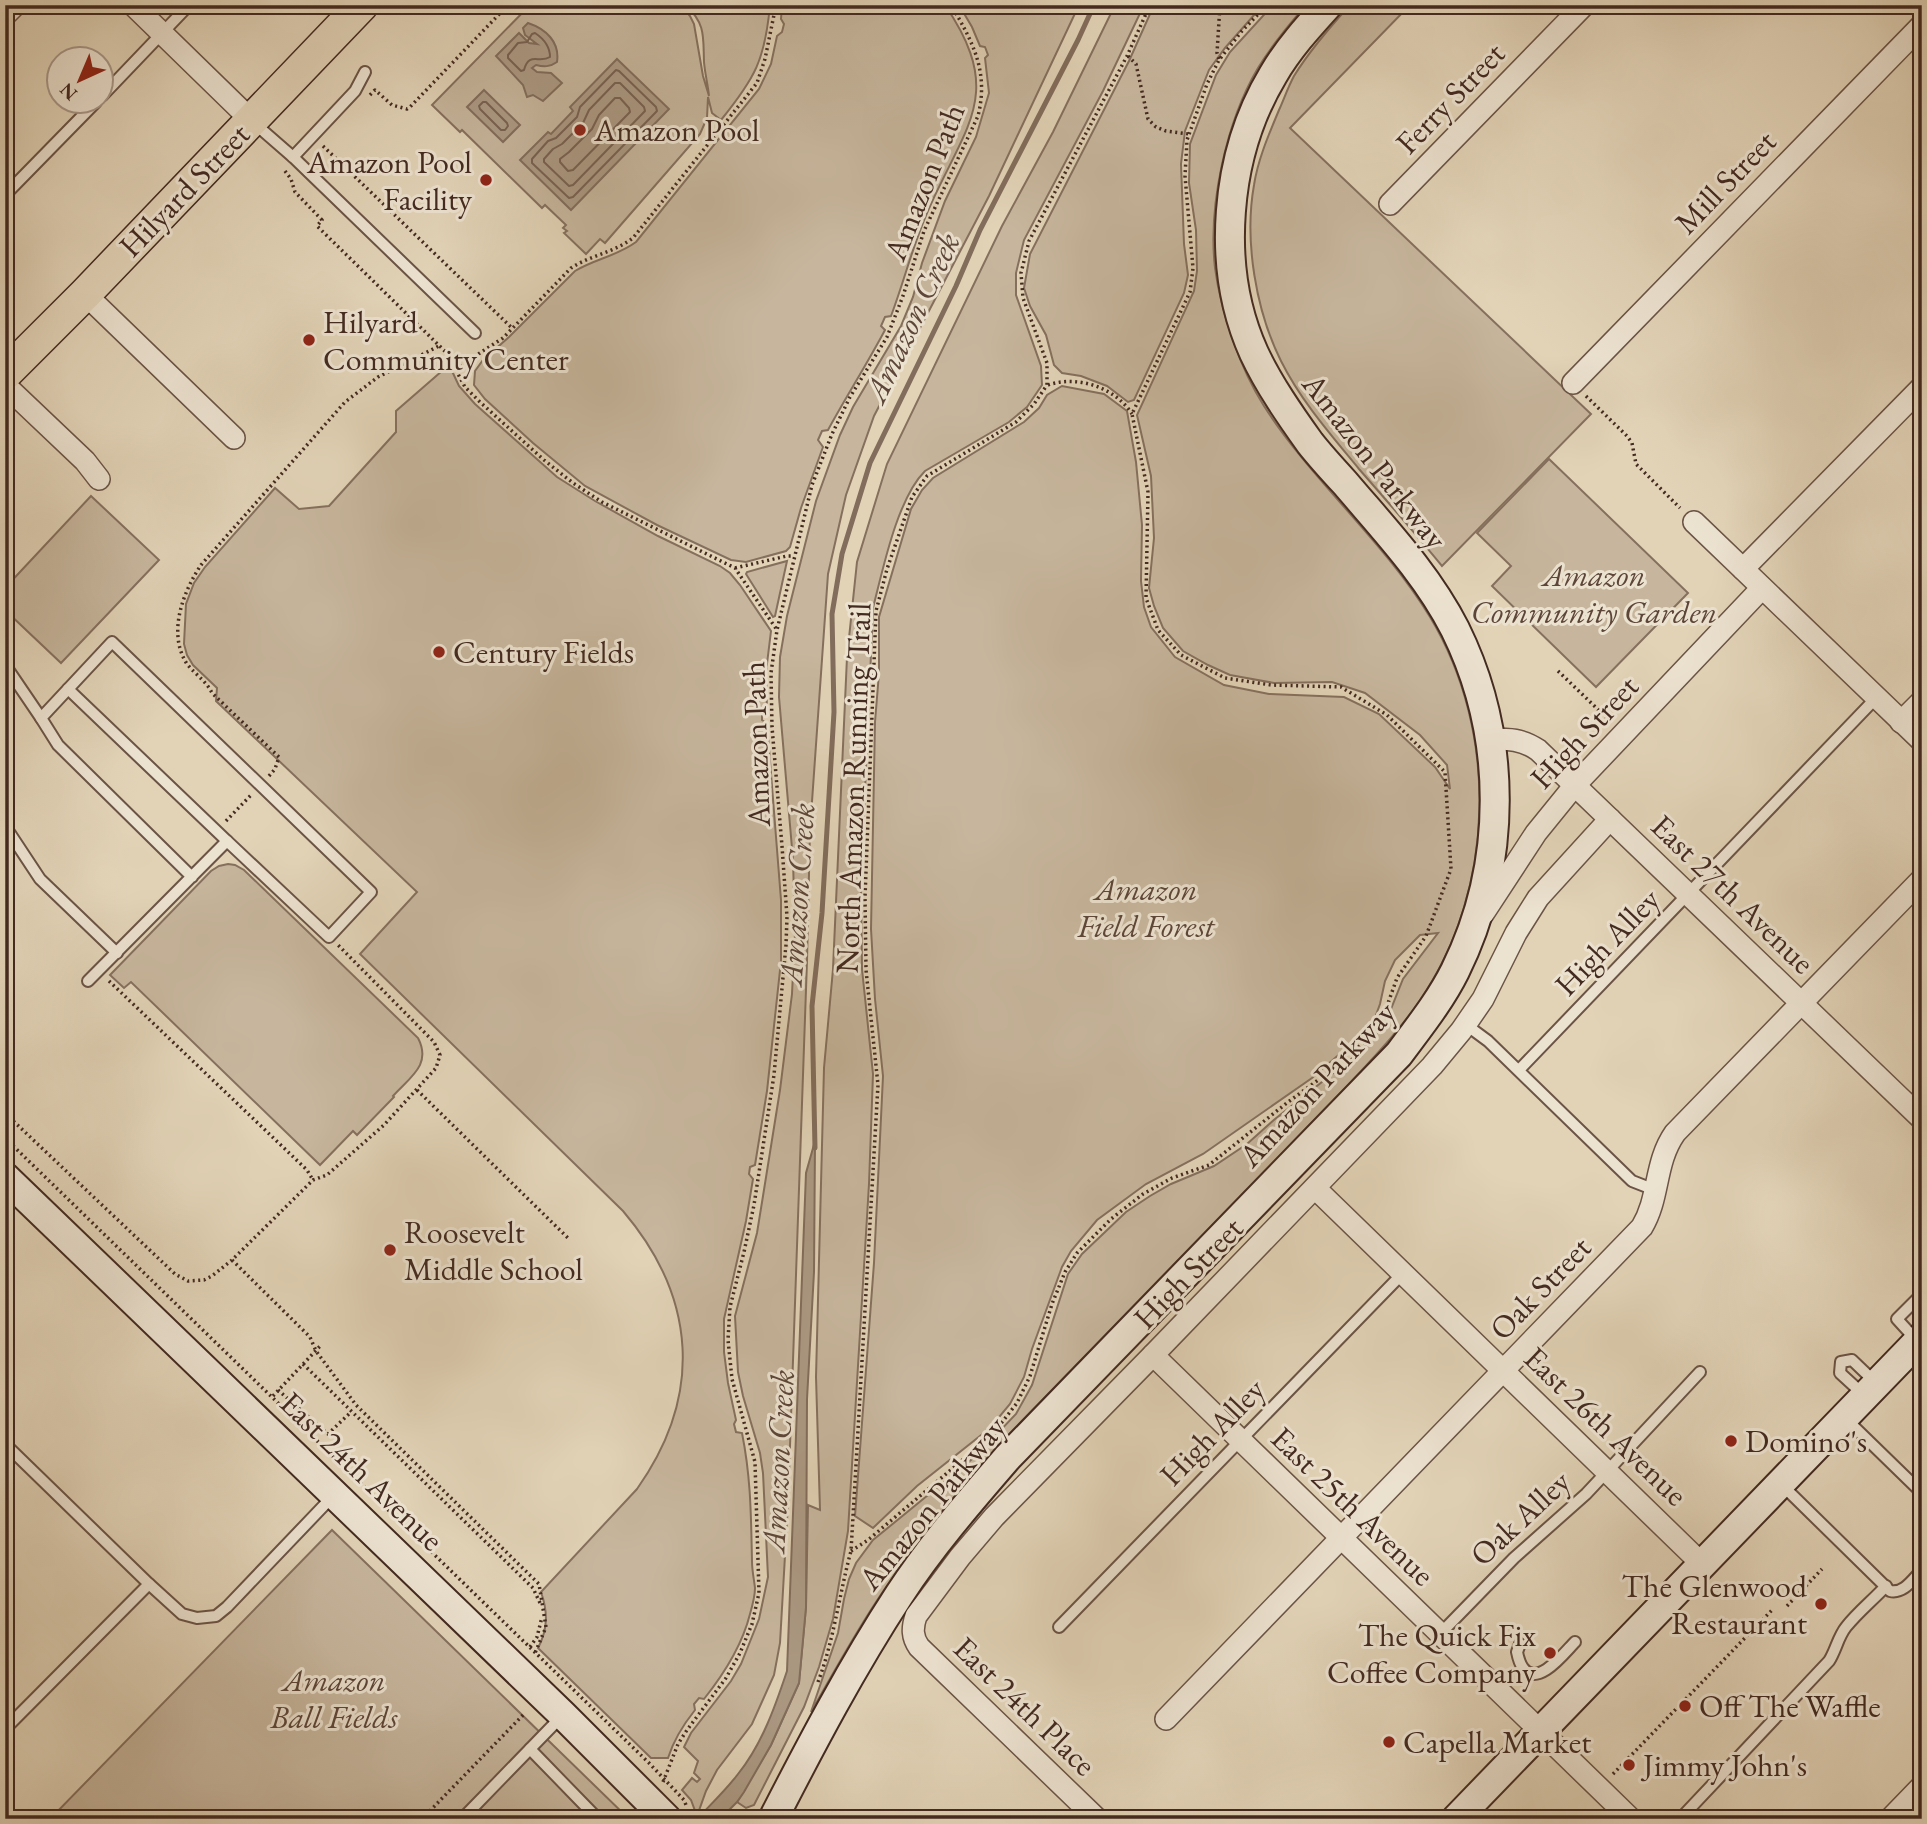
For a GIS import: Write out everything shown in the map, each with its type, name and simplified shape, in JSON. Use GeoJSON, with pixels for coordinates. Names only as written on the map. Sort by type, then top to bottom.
{"type":"FeatureCollection","features":[{"type":"Feature","properties":{"kind":"main road","name":"Hilyard Street"},"geometry":{"type":"LineString","coordinates":[[5,374],[362,5]]}},
{"type":"Feature","properties":{"kind":"main road","name":"Amazon Parkway"},"geometry":{"type":"LineString","coordinates":[[773,1819],[860,1656],[900,1592],[954,1521],[1008,1457],[1399,1054],[1454,973],[1482,899],[1494,833],[1494,779],[1485,710],[1471,667],[1454,628],[1429,586],[1400,547],[1312,445],[1277,394],[1253,352],[1237,300],[1231,260],[1230,212],[1237,165],[1248,129],[1273,74],[1303,32],[1328,5]]}},
{"type":"Feature","properties":{"kind":"main road","name":"East 24th Avenue"},"geometry":{"type":"LineString","coordinates":[[5,1177],[564,1715],[667,1819]]}},
{"type":"Feature","properties":{"kind":"main road"},"geometry":{"type":"LineString","coordinates":[[1456,1819],[1919,1339]]}},
{"type":"Feature","properties":{"kind":"street"},"geometry":{"type":"LineString","coordinates":[[5,15],[15,5]]}},
{"type":"Feature","properties":{"kind":"street"},"geometry":{"type":"LineString","coordinates":[[133,5],[251,120]]}},
{"type":"Feature","properties":{"kind":"street","name":"Ferry Street"},"geometry":{"type":"LineString","coordinates":[[1390,204],[1584,5]]}},
{"type":"Feature","properties":{"kind":"street","name":"Mill Street"},"geometry":{"type":"LineString","coordinates":[[1573,383],[1922,25]]}},
{"type":"Feature","properties":{"kind":"street"},"geometry":{"type":"LineString","coordinates":[[85,294],[234,438]]}},
{"type":"Feature","properties":{"kind":"street"},"geometry":{"type":"LineString","coordinates":[[5,385],[85,461],[99,479]]}},
{"type":"Feature","properties":{"kind":"street"},"geometry":{"type":"LineString","coordinates":[[1743,569],[1922,387]]}},
{"type":"Feature","properties":{"kind":"street"},"geometry":{"type":"LineString","coordinates":[[1694,522],[1922,741]]}},
{"type":"Feature","properties":{"kind":"street","name":"High Street"},"geometry":{"type":"LineString","coordinates":[[1471,934],[1525,848],[1575,785],[1762,588]]}},
{"type":"Feature","properties":{"kind":"street"},"geometry":{"type":"LineString","coordinates":[[1902,722],[1922,701]]}},
{"type":"Feature","properties":{"kind":"street","name":"East 27th Avenue"},"geometry":{"type":"LineString","coordinates":[[1490,739],[1512,738],[1527,742],[1538,750],[1802,1004],[1917,1106]]}},
{"type":"Feature","properties":{"kind":"street","name":"High Street"},"geometry":{"type":"LineString","coordinates":[[914,1636],[914,1622],[919,1612],[994,1517],[1432,1066],[1483,999],[1516,933],[1538,898],[1610,818]]}},
{"type":"Feature","properties":{"kind":"street","name":"Oak Street"},"geometry":{"type":"LineString","coordinates":[[1166,1719],[1642,1227],[1651,1210],[1661,1159],[1675,1133],[1922,879]]}},
{"type":"Feature","properties":{"kind":"street","name":"East 26th Avenue"},"geometry":{"type":"LineString","coordinates":[[1315,1188],[1702,1564]]}},
{"type":"Feature","properties":{"kind":"street","name":"East 25th Avenue"},"geometry":{"type":"LineString","coordinates":[[1153,1355],[1631,1819]]}},
{"type":"Feature","properties":{"kind":"street","name":"East 24th Place"},"geometry":{"type":"LineString","coordinates":[[914,1636],[915,1642],[923,1651],[1097,1819]]}},
{"type":"Feature","properties":{"kind":"street"},"geometry":{"type":"LineString","coordinates":[[1890,1819],[1922,1786]]}},
{"type":"Feature","properties":{"kind":"lane"},"geometry":{"type":"LineString","coordinates":[[116,81],[189,5]]}},
{"type":"Feature","properties":{"kind":"lane"},"geometry":{"type":"LineString","coordinates":[[293,157],[355,91],[365,72]]}},
{"type":"Feature","properties":{"kind":"lane"},"geometry":{"type":"LineString","coordinates":[[5,195],[82,116]]}},
{"type":"Feature","properties":{"kind":"lane"},"geometry":{"type":"LineString","coordinates":[[251,120],[293,157],[475,333]]}},
{"type":"Feature","properties":{"kind":"lane"},"geometry":{"type":"LineString","coordinates":[[41,718],[68,688],[112,642],[371,892],[329,937],[68,688]]}},
{"type":"Feature","properties":{"kind":"lane"},"geometry":{"type":"LineString","coordinates":[[5,665],[58,746],[192,877]]}},
{"type":"Feature","properties":{"kind":"lane","name":"High Alley"},"geometry":{"type":"LineString","coordinates":[[1519,1070],[1876,698]]}},
{"type":"Feature","properties":{"kind":"lane"},"geometry":{"type":"LineString","coordinates":[[5,826],[40,879],[117,953]]}},
{"type":"Feature","properties":{"kind":"lane"},"geometry":{"type":"LineString","coordinates":[[88,981],[227,841]]}},
{"type":"Feature","properties":{"kind":"lane"},"geometry":{"type":"LineString","coordinates":[[1465,1024],[1485,1038],[1632,1181],[1655,1190]]}},
{"type":"Feature","properties":{"kind":"lane","name":"High Alley"},"geometry":{"type":"LineString","coordinates":[[1059,1627],[1403,1273]]}},
{"type":"Feature","properties":{"kind":"lane"},"geometry":{"type":"LineString","coordinates":[[1919,1339],[1897,1319],[1922,1294]]}},
{"type":"Feature","properties":{"kind":"lane","name":"Oak Alley"},"geometry":{"type":"LineString","coordinates":[[1440,1634],[1514,1558],[1578,1501],[1700,1372]]}},
{"type":"Feature","properties":{"kind":"lane"},"geometry":{"type":"LineString","coordinates":[[1844,1417],[1922,1493]]}},
{"type":"Feature","properties":{"kind":"lane"},"geometry":{"type":"LineString","coordinates":[[5,1444],[149,1584],[183,1614],[197,1618],[216,1616],[228,1607],[335,1494]]}},
{"type":"Feature","properties":{"kind":"lane"},"geometry":{"type":"LineString","coordinates":[[1780,1483],[1890,1591],[1899,1592],[1922,1570]]}},
{"type":"Feature","properties":{"kind":"lane"},"geometry":{"type":"LineString","coordinates":[[5,1729],[149,1584]]}},
{"type":"Feature","properties":{"kind":"lane"},"geometry":{"type":"LineString","coordinates":[[1680,1819],[1829,1661],[1846,1627],[1885,1587]]}},
{"type":"Feature","properties":{"kind":"lane"},"geometry":{"type":"LineString","coordinates":[[1520,1644],[1517,1652],[1523,1668],[1531,1674],[1541,1674],[1575,1642]]}},
{"type":"Feature","properties":{"kind":"lane"},"geometry":{"type":"LineString","coordinates":[[462,1819],[564,1715]]}},
{"type":"Feature","properties":{"kind":"lane"},"geometry":{"type":"LineString","coordinates":[[530,1749],[598,1819]]}},
{"type":"Feature","properties":{"kind":"path"},"geometry":{"type":"LineString","coordinates":[[365,100],[375,90],[392,105],[407,109],[508,5]]}},
{"type":"Feature","properties":{"kind":"path"},"geometry":{"type":"LineString","coordinates":[[776,5],[757,83],[633,239],[571,268],[503,338],[460,366],[458,374],[465,387],[480,402],[573,483],[602,502],[735,568],[777,630]]}},
{"type":"Feature","properties":{"kind":"path","name":"Amazon Path"},"geometry":{"type":"LineString","coordinates":[[659,1790],[678,1744],[726,1678],[740,1653],[752,1624],[759,1593],[755,1462],[732,1379],[728,1340],[730,1307],[754,1205],[774,1076],[785,958],[785,893],[772,727],[771,673],[777,630],[812,485],[850,397],[887,337],[924,231],[978,116],[983,97],[976,53],[951,5]]}},
{"type":"Feature","properties":{"kind":"path"},"geometry":{"type":"LineString","coordinates":[[851,1551],[868,1540],[992,1435],[1017,1403],[1030,1376],[1052,1304],[1065,1272],[1077,1253],[1111,1219],[1143,1194],[1172,1178],[1209,1165],[1288,1102],[1340,1065],[1365,1041],[1382,1020],[1397,978],[1426,936],[1451,869],[1445,772],[1387,715],[1341,688],[1271,685],[1225,678],[1181,654],[1158,630],[1146,598],[1148,492],[1132,414],[1126,405],[1107,391],[1081,382],[1060,381],[1047,385],[1047,363],[1023,298],[1021,273],[1029,241],[1127,56],[1150,5]]}},
{"type":"Feature","properties":{"kind":"path"},"geometry":{"type":"LineString","coordinates":[[1219,60],[1217,53],[1220,5]]}},
{"type":"Feature","properties":{"kind":"path"},"geometry":{"type":"LineString","coordinates":[[1132,414],[1190,292],[1193,268],[1185,176],[1189,134],[1219,60],[1267,5]]}},
{"type":"Feature","properties":{"kind":"path"},"geometry":{"type":"LineString","coordinates":[[1127,56],[1136,64],[1148,119],[1156,127],[1166,131],[1189,134]]}},
{"type":"Feature","properties":{"kind":"path"},"geometry":{"type":"LineString","coordinates":[[322,145],[512,328]]}},
{"type":"Feature","properties":{"kind":"path"},"geometry":{"type":"LineString","coordinates":[[293,157],[283,167],[295,192],[322,220],[317,226],[460,366]]}},
{"type":"Feature","properties":{"kind":"path"},"geometry":{"type":"LineString","coordinates":[[179,636],[183,600],[201,565],[336,412],[378,377],[439,346]]}},
{"type":"Feature","properties":{"kind":"path"},"geometry":{"type":"LineString","coordinates":[[1573,383],[1628,436],[1636,464],[1694,522]]}},
{"type":"Feature","properties":{"kind":"path","name":"North Amazon Running Trail"},"geometry":{"type":"LineString","coordinates":[[816,1686],[826,1661],[851,1551],[878,1085],[866,970],[865,897],[876,611],[887,569],[912,497],[927,476],[1016,422],[1034,404],[1047,385]]}},
{"type":"Feature","properties":{"kind":"path"},"geometry":{"type":"LineString","coordinates":[[735,568],[794,556]]}},
{"type":"Feature","properties":{"kind":"path"},"geometry":{"type":"LineString","coordinates":[[1558,671],[1623,734]]}},
{"type":"Feature","properties":{"kind":"path"},"geometry":{"type":"LineString","coordinates":[[5,1118],[8,1116],[175,1275],[188,1281],[204,1280],[212,1276],[232,1260],[313,1180],[327,1175],[384,1125],[436,1068],[440,1055],[434,1042],[329,937]]}},
{"type":"Feature","properties":{"kind":"path"},"geometry":{"type":"LineString","coordinates":[[98,971],[307,1170],[313,1180]]}},
{"type":"Feature","properties":{"kind":"path"},"geometry":{"type":"LineString","coordinates":[[417,1090],[570,1240]]}},
{"type":"Feature","properties":{"kind":"path"},"geometry":{"type":"LineString","coordinates":[[5,1138],[664,1779]]}},
{"type":"Feature","properties":{"kind":"path"},"geometry":{"type":"LineString","coordinates":[[232,1260],[310,1337],[316,1351],[356,1405],[539,1584],[545,1628],[536,1653]]}},
{"type":"Feature","properties":{"kind":"path"},"geometry":{"type":"LineString","coordinates":[[272,1396],[323,1344]]}},
{"type":"Feature","properties":{"kind":"path"},"geometry":{"type":"LineString","coordinates":[[303,1364],[533,1588],[540,1602],[542,1620],[537,1637],[530,1647]]}},
{"type":"Feature","properties":{"kind":"path"},"geometry":{"type":"LineString","coordinates":[[278,1390],[328,1434],[351,1412]]}},
{"type":"Feature","properties":{"kind":"path"},"geometry":{"type":"LineString","coordinates":[[1787,1606],[1822,1569]]}},
{"type":"Feature","properties":{"kind":"path"},"geometry":{"type":"LineString","coordinates":[[1613,1774],[1773,1609]]}},
{"type":"Feature","properties":{"kind":"path"},"geometry":{"type":"LineString","coordinates":[[422,1819],[525,1713]]}},
{"type":"Feature","properties":{"kind":"green space","name":"Amazon Pool"},"geometry":{"type":"Polygon","coordinates":[[[530,5],[681,5],[694,24],[709,96],[702,31],[686,5],[770,5],[761,54],[750,80],[733,105],[721,120],[712,113],[708,97],[707,118],[700,134],[605,243],[600,239],[586,254],[564,233],[567,231],[563,228],[566,225],[545,205],[542,208],[462,130],[460,132],[432,105],[530,5]]]}},
{"type":"Feature","properties":{"kind":"green space"},"geometry":{"type":"Polygon","coordinates":[[[782,5],[945,5],[963,35],[973,61],[976,85],[974,106],[967,128],[925,218],[891,316],[885,317],[881,326],[885,330],[828,430],[822,431],[818,440],[823,447],[790,547],[786,551],[746,562],[731,560],[657,525],[585,486],[533,443],[485,399],[474,385],[475,371],[483,360],[575,271],[636,242],[759,89],[771,64],[777,36],[782,32],[782,5]]]}},
{"type":"Feature","properties":{"kind":"green space"},"geometry":{"type":"Polygon","coordinates":[[[959,5],[1079,5],[989,196],[874,416],[846,495],[828,574],[810,830],[788,1503],[780,1643],[774,1675],[752,1724],[717,1770],[697,1816],[691,1800],[682,1790],[692,1778],[697,1782],[700,1779],[694,1773],[698,1761],[684,1747],[691,1733],[741,1664],[759,1619],[768,1577],[763,1473],[738,1372],[735,1316],[757,1233],[792,994],[795,933],[793,860],[779,697],[780,657],[787,616],[816,501],[840,435],[853,407],[901,326],[945,201],[976,137],[989,93],[985,58],[988,55],[985,47],[980,46],[959,5]]]}},
{"type":"Feature","properties":{"kind":"green space"},"geometry":{"type":"Polygon","coordinates":[[[1115,5],[1144,5],[1103,91],[1024,240],[1016,273],[1016,295],[1041,366],[1042,385],[1027,407],[1009,422],[925,471],[915,483],[892,535],[873,608],[861,884],[862,969],[873,1074],[848,1531],[833,1619],[819,1667],[804,1707],[754,1805],[746,1808],[737,1802],[771,1745],[799,1683],[806,1607],[808,1505],[820,1510],[816,1377],[824,1068],[833,969],[847,657],[857,562],[887,464],[1002,226],[1053,132],[1115,5]]]}},
{"type":"Feature","properties":{"kind":"green space"},"geometry":{"type":"Polygon","coordinates":[[[1154,5],[1263,5],[1209,70],[1185,131],[1181,164],[1188,275],[1184,293],[1134,400],[1128,402],[1107,386],[1081,376],[1062,373],[1054,365],[1046,335],[1030,306],[1024,288],[1030,254],[1129,61],[1154,5]]]}},
{"type":"Feature","properties":{"kind":"green space","name":"Amazon Field Forest"},"geometry":{"type":"Polygon","coordinates":[[[1273,5],[1306,5],[1258,68],[1228,139],[1214,218],[1218,285],[1240,358],[1264,406],[1304,460],[1411,589],[1430,617],[1452,662],[1468,709],[1477,759],[1479,810],[1475,861],[1463,910],[1445,957],[1420,1000],[1395,1033],[978,1469],[897,1571],[854,1637],[811,1712],[838,1633],[849,1579],[856,1563],[873,1540],[977,1455],[1016,1414],[1032,1385],[1068,1274],[1082,1254],[1126,1212],[1171,1184],[1214,1166],[1247,1144],[1360,1052],[1385,1024],[1403,979],[1438,933],[1420,935],[1395,960],[1385,981],[1372,1026],[1312,1078],[1203,1154],[1146,1184],[1097,1220],[1071,1251],[1062,1267],[1024,1377],[1010,1404],[990,1428],[917,1486],[873,1528],[855,1516],[874,1263],[883,1076],[871,929],[879,617],[911,509],[922,490],[933,478],[1024,422],[1039,408],[1047,395],[1062,386],[1104,394],[1127,411],[1136,462],[1142,525],[1141,581],[1144,607],[1151,627],[1175,657],[1224,685],[1269,694],[1344,697],[1379,714],[1435,767],[1450,789],[1447,765],[1420,735],[1365,693],[1332,682],[1274,683],[1230,675],[1183,651],[1163,628],[1149,588],[1154,538],[1151,476],[1137,415],[1194,291],[1197,271],[1196,230],[1189,183],[1190,144],[1216,75],[1230,52],[1273,5]]]}},
{"type":"Feature","properties":{"kind":"green space"},"geometry":{"type":"Polygon","coordinates":[[[1350,5],[1410,5],[1290,128],[1591,414],[1442,566],[1338,443],[1298,390],[1272,341],[1254,275],[1251,207],[1264,147],[1294,76],[1320,39],[1350,5]]]}},
{"type":"Feature","properties":{"kind":"green space"},"geometry":{"type":"Polygon","coordinates":[[[450,364],[459,386],[475,404],[557,477],[658,536],[730,573],[771,631],[766,672],[767,709],[762,713],[762,720],[767,723],[781,900],[781,961],[767,1091],[755,1165],[750,1167],[749,1174],[753,1179],[724,1319],[724,1352],[736,1420],[734,1424],[736,1432],[742,1433],[747,1466],[755,1591],[747,1626],[737,1648],[704,1699],[699,1698],[694,1704],[695,1710],[679,1732],[668,1758],[651,1758],[538,1648],[546,1620],[541,1592],[637,1489],[658,1454],[673,1419],[681,1383],[682,1348],[677,1313],[666,1278],[648,1244],[623,1211],[360,954],[417,892],[216,701],[217,688],[193,665],[184,644],[186,604],[194,583],[275,488],[299,509],[329,506],[396,432],[396,411],[450,364]]]}},
{"type":"Feature","properties":{"kind":"green space","name":"Amazon Community Garden"},"geometry":{"type":"Polygon","coordinates":[[[1549,459],[1688,593],[1596,687],[1492,586],[1511,566],[1477,533],[1549,459]]]}},
{"type":"Feature","properties":{"kind":"green space"},"geometry":{"type":"Polygon","coordinates":[[[91,496],[159,560],[61,663],[5,610],[5,588],[91,496]]]}},
{"type":"Feature","properties":{"kind":"green space"},"geometry":{"type":"Polygon","coordinates":[[[787,561],[775,616],[773,617],[746,574],[787,561]]]}},
{"type":"Feature","properties":{"kind":"green space"},"geometry":{"type":"Polygon","coordinates":[[[228,864],[244,870],[418,1038],[422,1047],[421,1063],[394,1097],[357,1135],[353,1131],[320,1165],[131,982],[124,988],[110,975],[211,871],[228,864]]]}},
{"type":"Feature","properties":{"kind":"green space","name":"Amazon Ball Fields"},"geometry":{"type":"Polygon","coordinates":[[[332,1530],[629,1819],[50,1819],[332,1530]]]}},
{"type":"Feature","properties":{"kind":"water"},"geometry":{"type":"Polygon","coordinates":[[[528,23],[546,33],[556,48],[557,62],[532,68],[537,72],[551,73],[562,83],[543,101],[533,95],[527,97],[523,85],[496,56],[519,33],[529,43],[537,44],[525,35],[523,28],[528,23]]]}},
{"type":"Feature","properties":{"kind":"water"},"geometry":{"type":"Polygon","coordinates":[[[617,59],[669,109],[571,210],[520,160],[548,132],[551,134],[573,111],[570,107],[617,59]]]}},
{"type":"Feature","properties":{"kind":"water"},"geometry":{"type":"Polygon","coordinates":[[[484,90],[520,125],[503,142],[467,107],[484,90]]]}},
{"type":"Feature","properties":{"kind":"water"},"geometry":{"type":"Polygon","coordinates":[[[815,1141],[814,1272],[807,1399],[806,1607],[799,1683],[771,1745],[737,1802],[720,1819],[697,1819],[747,1762],[773,1712],[787,1671],[806,1173],[815,1141]]]}},
{"type":"Feature","properties":{"kind":"waterway","name":"Amazon Creek"},"geometry":{"type":"LineString","coordinates":[[815,1148],[812,1006],[822,913],[834,712],[832,614],[842,554],[870,463],[956,286],[980,230],[1094,5]]}},
{"type":"Feature","properties":{"kind":"place","name":"Amazon Pool"},"geometry":{"type":"Point","coordinates":[580,130]}},
{"type":"Feature","properties":{"kind":"place","name":"Amazon Pool Facility"},"geometry":{"type":"Point","coordinates":[486,180]}},
{"type":"Feature","properties":{"kind":"place","name":"Hilyard Community Center"},"geometry":{"type":"Point","coordinates":[309,340]}},
{"type":"Feature","properties":{"kind":"place","name":"Century Fields"},"geometry":{"type":"Point","coordinates":[439,652]}},
{"type":"Feature","properties":{"kind":"place","name":"Roosevelt Middle School"},"geometry":{"type":"Point","coordinates":[390,1250]}},
{"type":"Feature","properties":{"kind":"place","name":"Domino's"},"geometry":{"type":"Point","coordinates":[1731,1441]}},
{"type":"Feature","properties":{"kind":"place","name":"The Glenwood Restaurant"},"geometry":{"type":"Point","coordinates":[1821,1604]}},
{"type":"Feature","properties":{"kind":"place","name":"The Quick Fix Coffee Company"},"geometry":{"type":"Point","coordinates":[1550,1653]}},
{"type":"Feature","properties":{"kind":"place","name":"Off The Waffle"},"geometry":{"type":"Point","coordinates":[1685,1706]}},
{"type":"Feature","properties":{"kind":"place","name":"Capella Market"},"geometry":{"type":"Point","coordinates":[1389,1742]}},
{"type":"Feature","properties":{"kind":"place","name":"Jimmy John's"},"geometry":{"type":"Point","coordinates":[1629,1765]}}]}
